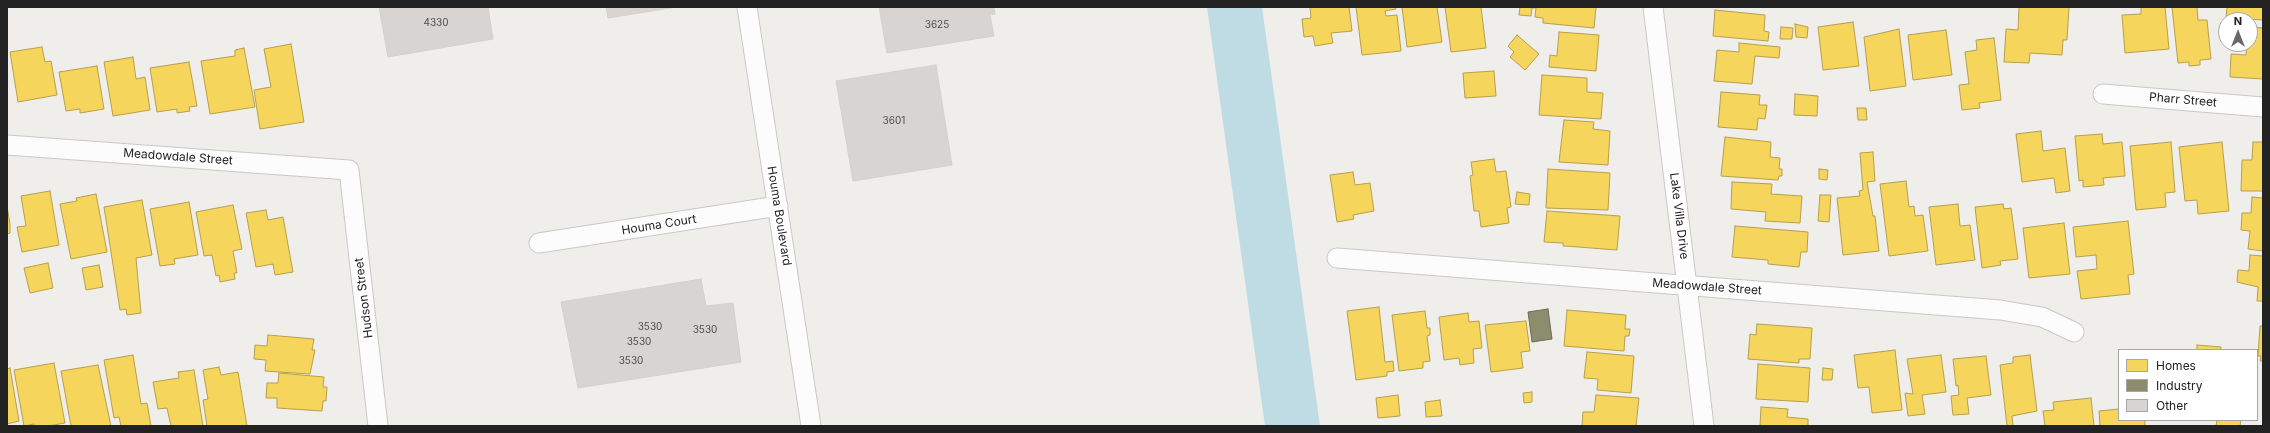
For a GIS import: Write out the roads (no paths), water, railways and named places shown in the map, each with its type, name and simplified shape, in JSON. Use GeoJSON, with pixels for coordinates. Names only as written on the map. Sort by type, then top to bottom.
{"type":"FeatureCollection","features":[{"type":"Feature","properties":{"kind":"street","name":"Houma Boulevard"},"geometry":{"type":"LineString","coordinates":[[748,7],[811,426]]}},
{"type":"Feature","properties":{"kind":"street","name":"Lake Villa Drive"},"geometry":{"type":"LineString","coordinates":[[1653,7],[1704,426]]}},
{"type":"Feature","properties":{"kind":"street","name":"Pharr Street"},"geometry":{"type":"LineString","coordinates":[[2103,94],[2263,107]]}},
{"type":"Feature","properties":{"kind":"street","name":"Meadowdale Street"},"geometry":{"type":"LineString","coordinates":[[7,145],[349,170]]}},
{"type":"Feature","properties":{"kind":"street","name":"Hudson Street"},"geometry":{"type":"LineString","coordinates":[[349,170],[378,426]]}},
{"type":"Feature","properties":{"kind":"street","name":"Houma Court"},"geometry":{"type":"LineString","coordinates":[[539,243],[778,206]]}},
{"type":"Feature","properties":{"kind":"street","name":"Meadowdale Street"},"geometry":{"type":"LineString","coordinates":[[1337,258],[2000,310],[2042,317],[2074,332]]}},
{"type":"Feature","properties":{"kind":"water"},"geometry":{"type":"Polygon","coordinates":[[[1207,7],[1262,7],[1320,426],[1265,426],[1207,7]]]}}]}
